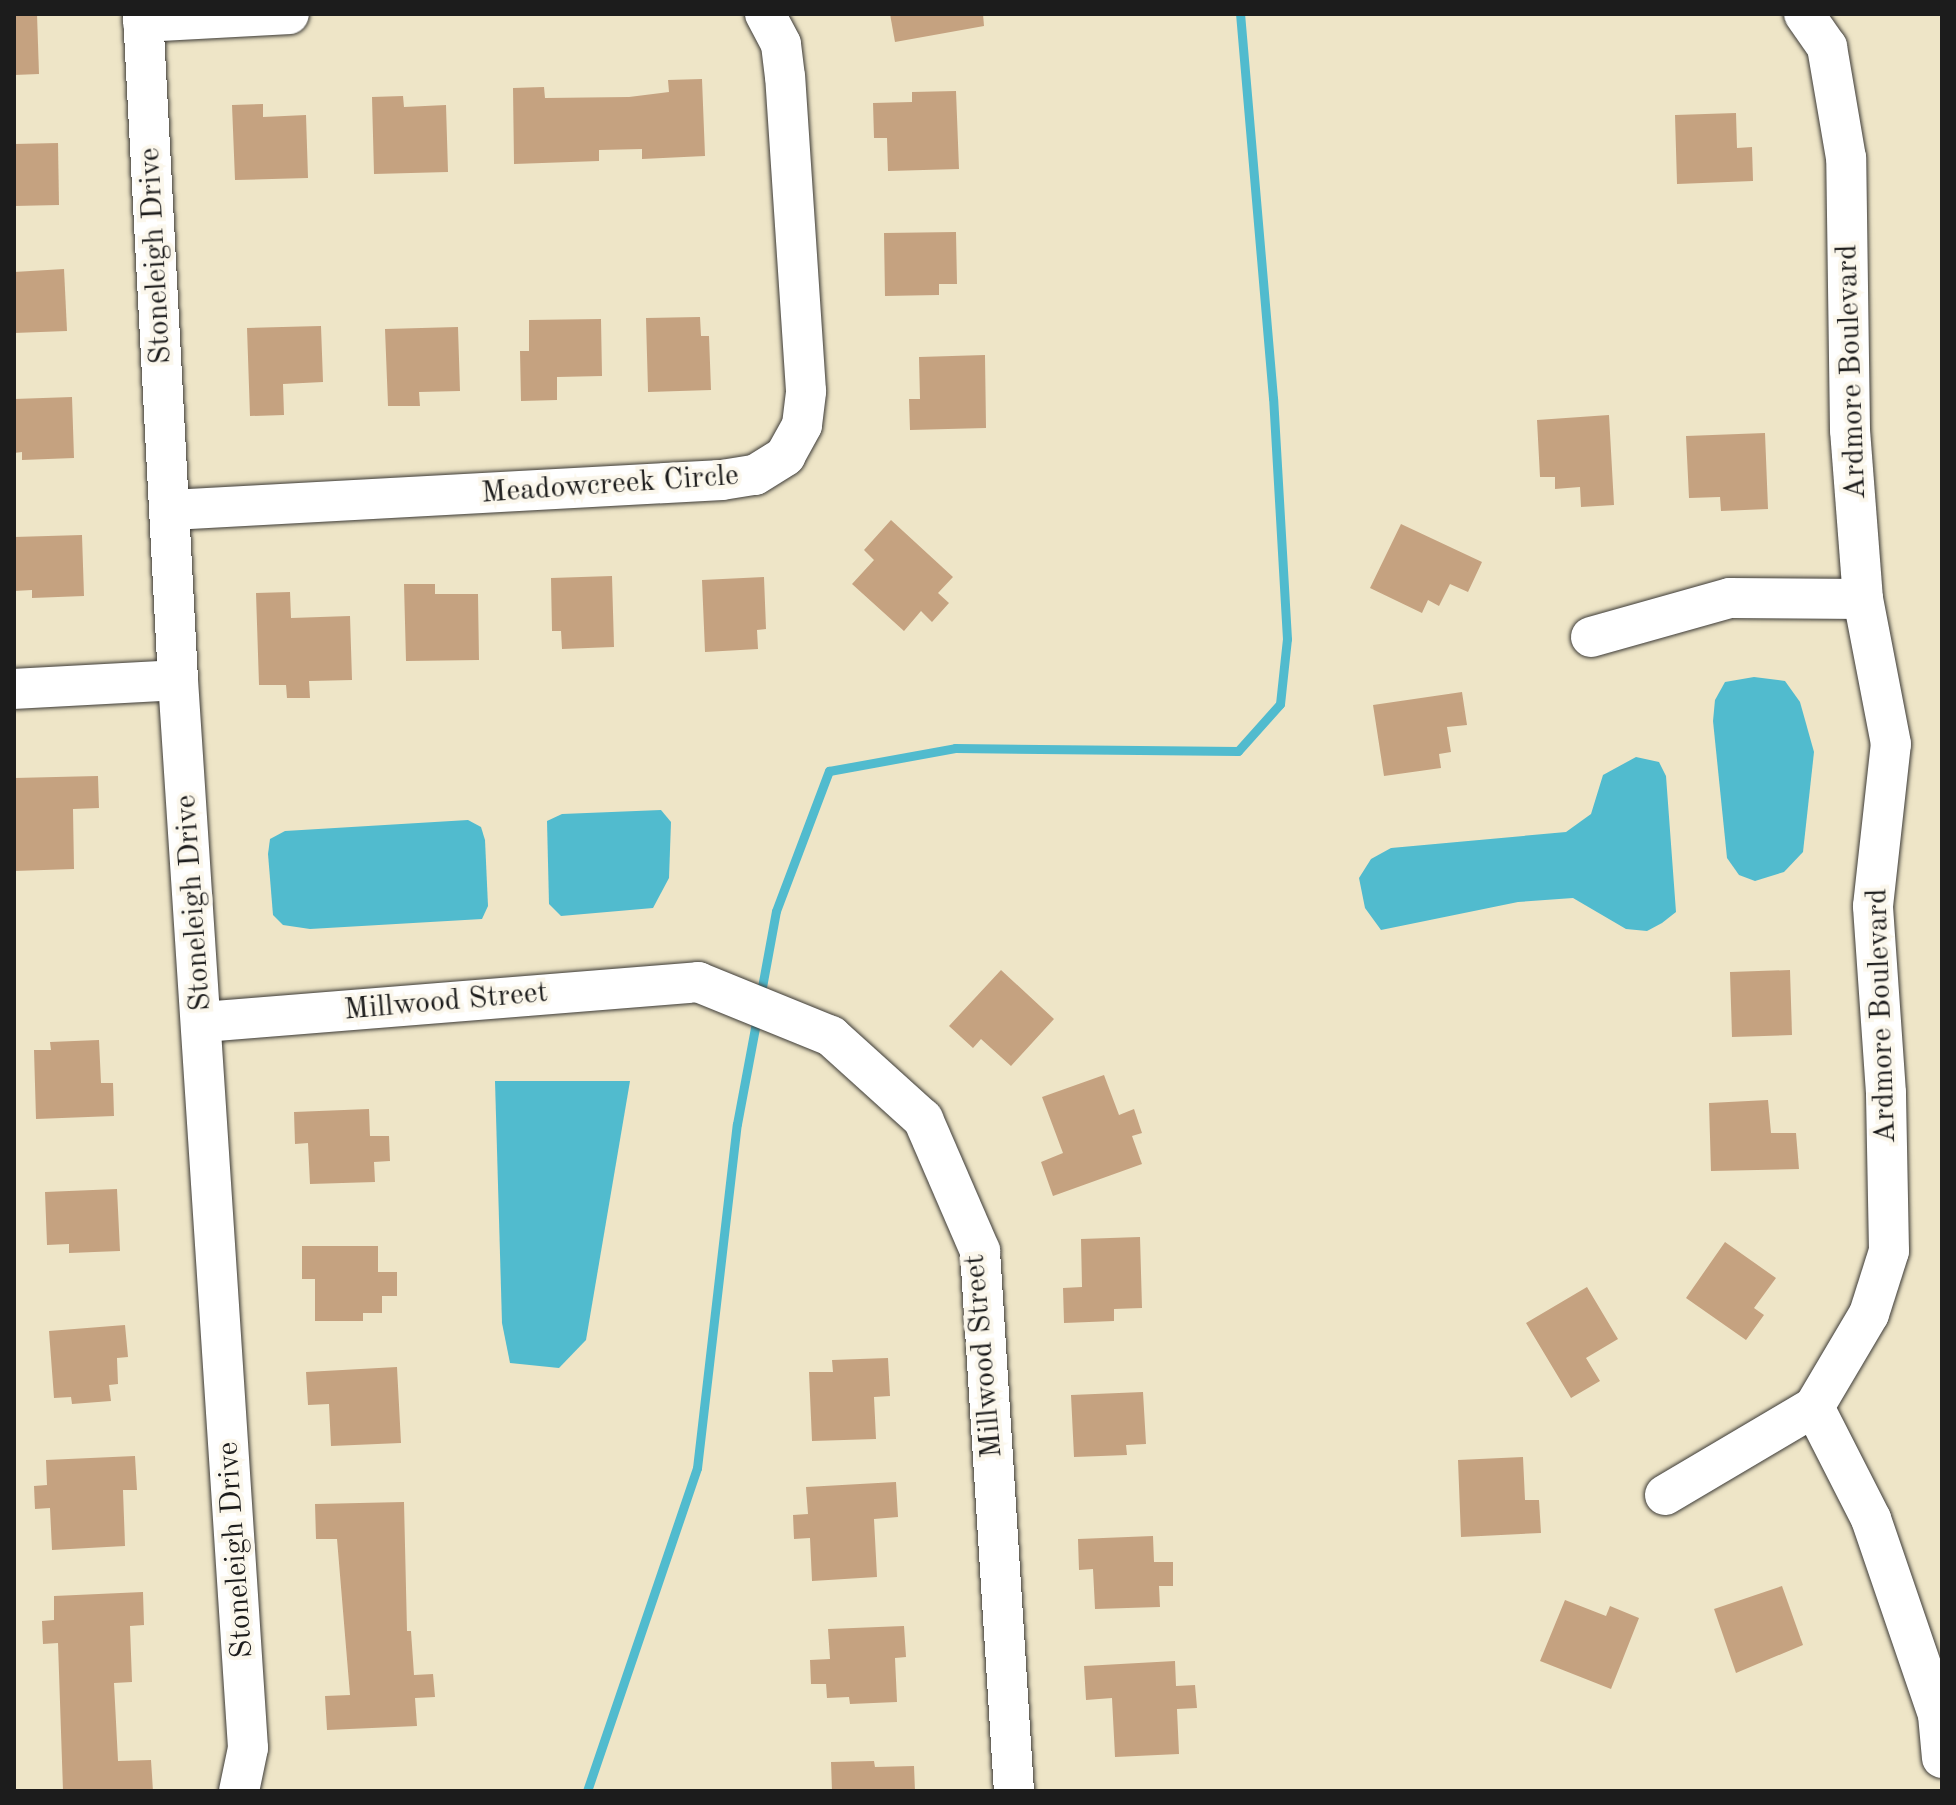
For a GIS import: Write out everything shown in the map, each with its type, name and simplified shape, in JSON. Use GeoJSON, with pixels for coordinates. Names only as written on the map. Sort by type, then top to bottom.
{"type":"FeatureCollection","features":[{"type":"Feature","properties":{"kind":"street"},"geometry":{"type":"LineString","coordinates":[[143,18],[289,14]]}},
{"type":"Feature","properties":{"kind":"street","name":"Meadowcreek Circle"},"geometry":{"type":"LineString","coordinates":[[171,510],[722,480],[755,475],[785,456],[802,425],[806,391],[785,77],[781,44],[765,14]]}},
{"type":"Feature","properties":{"kind":"street","name":"Ardmore Boulevard"},"geometry":{"type":"LineString","coordinates":[[1665,1495],[1814,1407],[1869,1314],[1889,1251],[1886,1093],[1873,906],[1891,744],[1863,599],[1850,430],[1846,158],[1827,47],[1804,14]]}},
{"type":"Feature","properties":{"kind":"street","name":"Stoneleigh Drive"},"geometry":{"type":"LineString","coordinates":[[143,18],[178,680],[203,1022],[248,1748],[239,1791]]}},
{"type":"Feature","properties":{"kind":"street"},"geometry":{"type":"LineString","coordinates":[[1591,637],[1730,598],[1863,599]]}},
{"type":"Feature","properties":{"kind":"street"},"geometry":{"type":"LineString","coordinates":[[14,689],[178,680]]}},
{"type":"Feature","properties":{"kind":"street","name":"Millwood Street"},"geometry":{"type":"LineString","coordinates":[[203,1022],[698,982],[831,1036],[923,1119],[980,1251],[1014,1791]]}},
{"type":"Feature","properties":{"kind":"street"},"geometry":{"type":"LineString","coordinates":[[1814,1407],[1871,1519],[1938,1715],[1942,1758]]}},
{"type":"Feature","properties":{"kind":"water"},"geometry":{"type":"Polygon","coordinates":[[[1754,677],[1785,681],[1800,702],[1814,752],[1803,852],[1784,872],[1755,881],[1739,875],[1727,858],[1713,721],[1715,700],[1725,682],[1754,677]]]}},
{"type":"Feature","properties":{"kind":"water"},"geometry":{"type":"Polygon","coordinates":[[[1636,757],[1659,762],[1666,776],[1676,912],[1662,923],[1647,931],[1626,929],[1573,898],[1518,902],[1381,930],[1365,908],[1359,878],[1371,859],[1391,848],[1566,832],[1591,814],[1603,775],[1636,757]]]}},
{"type":"Feature","properties":{"kind":"water"},"geometry":{"type":"Polygon","coordinates":[[[661,810],[671,822],[669,878],[653,908],[561,916],[549,904],[547,821],[562,814],[661,810]]]}},
{"type":"Feature","properties":{"kind":"water"},"geometry":{"type":"Polygon","coordinates":[[[468,820],[481,827],[485,840],[488,906],[482,919],[310,929],[283,925],[273,915],[268,854],[270,839],[285,831],[468,820]]]}},
{"type":"Feature","properties":{"kind":"water"},"geometry":{"type":"Polygon","coordinates":[[[495,1081],[630,1081],[586,1340],[559,1368],[510,1363],[502,1323],[495,1081]]]}},
{"type":"Feature","properties":{"kind":"building"},"geometry":{"type":"Polygon","coordinates":[[[14,14],[37,14],[39,74],[14,75],[14,14]]]}},
{"type":"Feature","properties":{"kind":"building"},"geometry":{"type":"Polygon","coordinates":[[[890,14],[983,14],[984,26],[895,42],[890,14]]]}},
{"type":"Feature","properties":{"kind":"building"},"geometry":{"type":"Polygon","coordinates":[[[702,79],[705,156],[642,159],[642,149],[599,150],[599,161],[514,164],[513,88],[544,87],[545,98],[629,97],[669,92],[668,80],[702,79]]]}},
{"type":"Feature","properties":{"kind":"building"},"geometry":{"type":"Polygon","coordinates":[[[956,91],[959,169],[888,171],[887,138],[874,138],[873,103],[912,102],[912,92],[956,91]]]}},
{"type":"Feature","properties":{"kind":"building"},"geometry":{"type":"Polygon","coordinates":[[[403,96],[404,107],[446,105],[448,172],[374,174],[372,97],[403,96]]]}},
{"type":"Feature","properties":{"kind":"building"},"geometry":{"type":"Polygon","coordinates":[[[263,104],[263,117],[306,115],[308,178],[235,180],[232,105],[263,104]]]}},
{"type":"Feature","properties":{"kind":"building"},"geometry":{"type":"Polygon","coordinates":[[[1736,113],[1737,148],[1752,147],[1753,181],[1677,184],[1675,115],[1736,113]]]}},
{"type":"Feature","properties":{"kind":"building"},"geometry":{"type":"Polygon","coordinates":[[[58,143],[59,205],[14,206],[14,144],[58,143]]]}},
{"type":"Feature","properties":{"kind":"building"},"geometry":{"type":"Polygon","coordinates":[[[956,232],[957,284],[939,284],[939,295],[885,296],[884,233],[956,232]]]}},
{"type":"Feature","properties":{"kind":"building"},"geometry":{"type":"Polygon","coordinates":[[[64,269],[67,331],[14,333],[14,272],[64,269]]]}},
{"type":"Feature","properties":{"kind":"building"},"geometry":{"type":"Polygon","coordinates":[[[700,317],[701,336],[709,336],[711,390],[648,392],[646,318],[700,317]]]}},
{"type":"Feature","properties":{"kind":"building"},"geometry":{"type":"Polygon","coordinates":[[[601,319],[602,376],[557,377],[557,400],[521,401],[520,351],[529,351],[529,320],[601,319]]]}},
{"type":"Feature","properties":{"kind":"building"},"geometry":{"type":"Polygon","coordinates":[[[321,326],[323,382],[283,384],[284,415],[250,416],[247,328],[321,326]]]}},
{"type":"Feature","properties":{"kind":"building"},"geometry":{"type":"Polygon","coordinates":[[[458,327],[460,391],[419,392],[420,406],[388,406],[385,329],[458,327]]]}},
{"type":"Feature","properties":{"kind":"building"},"geometry":{"type":"Polygon","coordinates":[[[985,355],[986,428],[910,430],[909,399],[920,399],[919,357],[985,355]]]}},
{"type":"Feature","properties":{"kind":"building"},"geometry":{"type":"Polygon","coordinates":[[[72,397],[74,458],[22,460],[22,452],[14,453],[14,399],[72,397]]]}},
{"type":"Feature","properties":{"kind":"building"},"geometry":{"type":"Polygon","coordinates":[[[1609,415],[1614,505],[1581,507],[1580,487],[1555,489],[1555,477],[1540,477],[1537,420],[1609,415]]]}},
{"type":"Feature","properties":{"kind":"building"},"geometry":{"type":"Polygon","coordinates":[[[1765,433],[1768,509],[1721,511],[1720,497],[1689,498],[1686,436],[1765,433]]]}},
{"type":"Feature","properties":{"kind":"building"},"geometry":{"type":"Polygon","coordinates":[[[891,520],[953,577],[938,593],[949,603],[932,622],[921,611],[904,631],[852,584],[874,560],[864,550],[891,520]]]}},
{"type":"Feature","properties":{"kind":"building"},"geometry":{"type":"Polygon","coordinates":[[[1401,524],[1482,562],[1468,592],[1450,584],[1439,606],[1428,600],[1422,613],[1370,588],[1401,524]]]}},
{"type":"Feature","properties":{"kind":"building"},"geometry":{"type":"Polygon","coordinates":[[[82,535],[84,596],[32,598],[32,590],[14,591],[14,537],[82,535]]]}},
{"type":"Feature","properties":{"kind":"building"},"geometry":{"type":"Polygon","coordinates":[[[612,576],[614,647],[562,649],[561,631],[552,631],[551,578],[612,576]]]}},
{"type":"Feature","properties":{"kind":"building"},"geometry":{"type":"Polygon","coordinates":[[[764,577],[766,629],[757,630],[758,649],[705,652],[702,580],[764,577]]]}},
{"type":"Feature","properties":{"kind":"building"},"geometry":{"type":"Polygon","coordinates":[[[404,584],[435,584],[435,594],[478,594],[479,660],[406,661],[404,584]]]}},
{"type":"Feature","properties":{"kind":"building"},"geometry":{"type":"Polygon","coordinates":[[[290,592],[291,618],[350,616],[352,680],[309,681],[310,698],[287,698],[286,685],[259,685],[256,593],[290,592]]]}},
{"type":"Feature","properties":{"kind":"building"},"geometry":{"type":"Polygon","coordinates":[[[1462,692],[1467,725],[1447,727],[1451,752],[1439,754],[1441,768],[1384,776],[1373,705],[1462,692]]]}},
{"type":"Feature","properties":{"kind":"building"},"geometry":{"type":"Polygon","coordinates":[[[98,776],[99,808],[73,809],[74,869],[14,871],[14,778],[98,776]]]}},
{"type":"Feature","properties":{"kind":"building"},"geometry":{"type":"Polygon","coordinates":[[[1001,970],[1054,1019],[1011,1066],[981,1039],[973,1048],[949,1026],[1001,970]]]}},
{"type":"Feature","properties":{"kind":"building"},"geometry":{"type":"Polygon","coordinates":[[[1790,970],[1792,1035],[1732,1037],[1730,972],[1790,970]]]}},
{"type":"Feature","properties":{"kind":"building"},"geometry":{"type":"Polygon","coordinates":[[[99,1040],[101,1083],[113,1083],[114,1116],[36,1119],[34,1050],[51,1050],[50,1042],[99,1040]]]}},
{"type":"Feature","properties":{"kind":"building"},"geometry":{"type":"Polygon","coordinates":[[[1104,1075],[1119,1115],[1134,1109],[1142,1133],[1132,1136],[1142,1164],[1053,1196],[1041,1162],[1063,1153],[1042,1097],[1104,1075]]]}},
{"type":"Feature","properties":{"kind":"building"},"geometry":{"type":"Polygon","coordinates":[[[1768,1100],[1771,1133],[1796,1133],[1799,1169],[1711,1171],[1709,1103],[1768,1100]]]}},
{"type":"Feature","properties":{"kind":"building"},"geometry":{"type":"Polygon","coordinates":[[[369,1109],[370,1136],[389,1136],[390,1161],[374,1162],[375,1182],[310,1184],[308,1143],[295,1144],[294,1112],[369,1109]]]}},
{"type":"Feature","properties":{"kind":"building"},"geometry":{"type":"Polygon","coordinates":[[[117,1189],[120,1251],[69,1253],[69,1244],[47,1245],[45,1192],[117,1189]]]}},
{"type":"Feature","properties":{"kind":"building"},"geometry":{"type":"Polygon","coordinates":[[[1140,1237],[1142,1308],[1114,1309],[1114,1321],[1064,1323],[1063,1288],[1082,1287],[1081,1239],[1140,1237]]]}},
{"type":"Feature","properties":{"kind":"building"},"geometry":{"type":"Polygon","coordinates":[[[1725,1242],[1776,1278],[1754,1308],[1764,1315],[1746,1340],[1686,1298],[1725,1242]]]}},
{"type":"Feature","properties":{"kind":"building"},"geometry":{"type":"Polygon","coordinates":[[[302,1246],[378,1246],[378,1272],[397,1272],[397,1296],[382,1296],[382,1313],[363,1313],[363,1321],[315,1321],[315,1279],[302,1279],[302,1246]]]}},
{"type":"Feature","properties":{"kind":"building"},"geometry":{"type":"Polygon","coordinates":[[[1587,1287],[1618,1339],[1586,1358],[1600,1381],[1571,1398],[1526,1323],[1587,1287]]]}},
{"type":"Feature","properties":{"kind":"building"},"geometry":{"type":"Polygon","coordinates":[[[125,1325],[128,1357],[117,1358],[118,1384],[109,1385],[111,1401],[72,1404],[71,1397],[54,1398],[49,1331],[125,1325]]]}},
{"type":"Feature","properties":{"kind":"building"},"geometry":{"type":"Polygon","coordinates":[[[888,1358],[890,1396],[874,1397],[876,1439],[812,1441],[809,1372],[833,1372],[832,1360],[888,1358]]]}},
{"type":"Feature","properties":{"kind":"building"},"geometry":{"type":"Polygon","coordinates":[[[397,1367],[401,1443],[331,1446],[329,1404],[308,1405],[306,1372],[397,1367]]]}},
{"type":"Feature","properties":{"kind":"building"},"geometry":{"type":"Polygon","coordinates":[[[1143,1392],[1146,1444],[1126,1445],[1127,1455],[1074,1457],[1071,1395],[1143,1392]]]}},
{"type":"Feature","properties":{"kind":"building"},"geometry":{"type":"Polygon","coordinates":[[[135,1456],[137,1490],[123,1490],[125,1546],[52,1550],[50,1508],[35,1509],[34,1486],[47,1485],[46,1460],[135,1456]]]}},
{"type":"Feature","properties":{"kind":"building"},"geometry":{"type":"Polygon","coordinates":[[[1523,1457],[1525,1500],[1539,1500],[1541,1533],[1461,1537],[1458,1460],[1523,1457]]]}},
{"type":"Feature","properties":{"kind":"building"},"geometry":{"type":"Polygon","coordinates":[[[896,1482],[898,1517],[874,1519],[877,1577],[812,1581],[810,1538],[794,1539],[793,1515],[808,1514],[806,1487],[896,1482]]]}},
{"type":"Feature","properties":{"kind":"building"},"geometry":{"type":"Polygon","coordinates":[[[404,1502],[407,1631],[411,1631],[414,1675],[433,1674],[435,1697],[415,1698],[417,1726],[327,1730],[325,1696],[350,1695],[337,1539],[316,1539],[315,1504],[404,1502]]]}},
{"type":"Feature","properties":{"kind":"building"},"geometry":{"type":"Polygon","coordinates":[[[1153,1536],[1154,1562],[1173,1562],[1173,1586],[1159,1586],[1160,1607],[1095,1609],[1093,1569],[1079,1570],[1078,1539],[1153,1536]]]}},
{"type":"Feature","properties":{"kind":"building"},"geometry":{"type":"Polygon","coordinates":[[[1782,1586],[1803,1645],[1736,1673],[1714,1609],[1782,1586]]]}},
{"type":"Feature","properties":{"kind":"building"},"geometry":{"type":"Polygon","coordinates":[[[143,1592],[144,1625],[130,1626],[132,1682],[114,1683],[118,1761],[151,1760],[153,1791],[63,1791],[58,1643],[43,1644],[42,1621],[54,1620],[54,1596],[143,1592]]]}},
{"type":"Feature","properties":{"kind":"building"},"geometry":{"type":"Polygon","coordinates":[[[1565,1600],[1606,1616],[1610,1606],[1639,1618],[1611,1689],[1540,1661],[1565,1600]]]}},
{"type":"Feature","properties":{"kind":"building"},"geometry":{"type":"Polygon","coordinates":[[[904,1626],[906,1657],[895,1658],[897,1702],[850,1704],[849,1697],[827,1698],[826,1684],[811,1684],[810,1660],[830,1659],[828,1629],[904,1626]]]}},
{"type":"Feature","properties":{"kind":"building"},"geometry":{"type":"Polygon","coordinates":[[[1175,1661],[1176,1686],[1195,1685],[1197,1708],[1177,1709],[1179,1754],[1115,1757],[1112,1698],[1086,1700],[1084,1666],[1175,1661]]]}},
{"type":"Feature","properties":{"kind":"building"},"geometry":{"type":"Polygon","coordinates":[[[874,1761],[875,1767],[914,1766],[915,1791],[832,1791],[831,1762],[874,1761]]]}},
{"type":"Feature","properties":{"kind":"waterway"},"geometry":{"type":"LineString","coordinates":[[760,998],[776,911],[829,771],[955,748],[1238,751],[1280,704],[1287,639],[1273,398],[1240,14]]}},
{"type":"Feature","properties":{"kind":"waterway"},"geometry":{"type":"LineString","coordinates":[[587,1791],[697,1468],[737,1124],[757,1017]]}}]}
